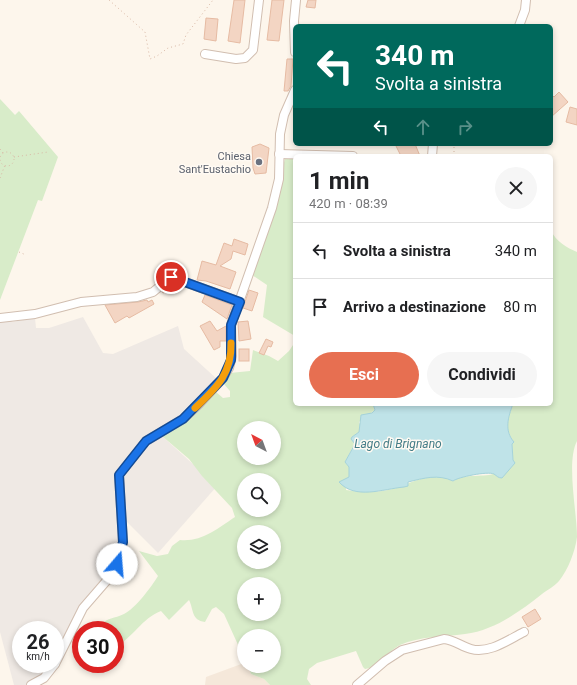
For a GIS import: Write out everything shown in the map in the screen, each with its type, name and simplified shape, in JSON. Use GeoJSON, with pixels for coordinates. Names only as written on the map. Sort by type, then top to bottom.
{"type":"FeatureCollection","features":[{"type":"Feature","properties":{"kind":"street"},"geometry":{"type":"LineString","coordinates":[[205,54],[236,59],[245,58],[253,50],[259,0]]}},
{"type":"Feature","properties":{"kind":"street"},"geometry":{"type":"LineString","coordinates":[[294,24],[296,0]]}},
{"type":"Feature","properties":{"kind":"street"},"geometry":{"type":"LineString","coordinates":[[520,24],[526,10],[526,0]]}},
{"type":"Feature","properties":{"kind":"street"},"geometry":{"type":"LineString","coordinates":[[64,646],[83,608],[109,578],[121,554],[123,542],[119,475],[146,441],[183,419],[223,378],[231,360],[231,325],[276,194],[279,180],[280,134],[284,115],[293,95]]}},
{"type":"Feature","properties":{"kind":"street"},"geometry":{"type":"LineString","coordinates":[[279,154],[293,154]]}},
{"type":"Feature","properties":{"kind":"street"},"geometry":{"type":"LineString","coordinates":[[0,318],[35,314],[81,302],[137,297],[153,292],[171,277],[240,302]]}},
{"type":"Feature","properties":{"kind":"street"},"geometry":{"type":"LineString","coordinates":[[357,685],[385,661],[402,650],[444,639],[451,640],[470,649],[482,649],[497,646],[524,632]]}},
{"type":"Feature","properties":{"kind":"street"},"geometry":{"type":"LineString","coordinates":[[31,685],[42,679],[47,673]]}},
{"type":"Feature","properties":{"kind":"path"},"geometry":{"type":"LineString","coordinates":[[109,0],[145,32],[150,59],[168,48],[183,44],[186,35],[212,0]]}},
{"type":"Feature","properties":{"kind":"path"},"geometry":{"type":"LineString","coordinates":[[0,149],[4,153]]}},
{"type":"Feature","properties":{"kind":"path"},"geometry":{"type":"LineString","coordinates":[[4,153],[10,152],[14,158]]}},
{"type":"Feature","properties":{"kind":"path"},"geometry":{"type":"LineString","coordinates":[[14,158],[48,152]]}},
{"type":"Feature","properties":{"kind":"path"},"geometry":{"type":"LineString","coordinates":[[4,153],[0,160],[5,165]]}},
{"type":"Feature","properties":{"kind":"path"},"geometry":{"type":"LineString","coordinates":[[5,165],[12,163],[14,158]]}},
{"type":"Feature","properties":{"kind":"path"},"geometry":{"type":"LineString","coordinates":[[0,178],[5,165]]}},
{"type":"Feature","properties":{"kind":"path"},"geometry":{"type":"LineString","coordinates":[[19,252],[26,255]]}},
{"type":"Feature","properties":{"kind":"shaded area"},"geometry":{"type":"Polygon","coordinates":[[[83,317],[103,353],[113,354],[178,326],[184,349],[218,380],[181,419],[147,440],[116,475],[121,538],[118,556],[109,574],[90,593],[75,621],[72,621],[72,626],[64,641],[64,621],[12,621],[12,673],[44,673],[26,685],[14,685],[0,632],[0,320],[10,318],[12,322],[35,318],[36,328],[49,328],[83,317]]]}},
{"type":"Feature","properties":{"kind":"shaded area"},"geometry":{"type":"Polygon","coordinates":[[[162,436],[217,486],[158,553],[123,518],[121,477],[153,440],[162,436]]]}},
{"type":"Feature","properties":{"kind":"shaded area"},"geometry":{"type":"Polygon","coordinates":[[[237,666],[237,673],[251,673],[264,679],[270,685],[205,685],[206,677],[237,666]]]}},
{"type":"Feature","properties":{"kind":"green space"},"geometry":{"type":"Polygon","coordinates":[[[0,99],[15,115],[19,111],[58,157],[42,201],[38,200],[0,300],[0,99]]]}},
{"type":"Feature","properties":{"kind":"green space"},"geometry":{"type":"Polygon","coordinates":[[[285,159],[293,159],[293,335],[263,317],[267,285],[252,275],[285,159]]]}},
{"type":"Feature","properties":{"kind":"green space"},"geometry":{"type":"Polygon","coordinates":[[[553,234],[562,244],[577,252],[577,441],[572,461],[572,474],[577,537],[573,555],[568,566],[562,577],[555,585],[515,614],[486,629],[465,634],[424,638],[408,642],[400,645],[370,668],[365,669],[363,667],[356,651],[317,663],[309,669],[307,679],[311,685],[270,685],[264,679],[251,674],[281,673],[281,629],[237,629],[237,643],[224,614],[216,607],[212,609],[205,622],[200,621],[195,617],[189,600],[169,620],[161,611],[154,614],[124,641],[124,621],[106,621],[124,614],[133,607],[148,591],[158,576],[139,551],[157,556],[168,554],[172,546],[180,540],[202,537],[235,517],[232,508],[202,476],[189,459],[162,436],[191,416],[216,392],[223,398],[230,397],[230,391],[223,383],[230,373],[250,371],[253,350],[278,361],[293,345],[293,406],[374,406],[375,410],[359,422],[361,427],[359,432],[352,437],[355,443],[345,462],[349,467],[349,477],[346,479],[346,490],[358,492],[377,492],[390,490],[424,478],[438,477],[453,481],[463,477],[495,473],[513,460],[512,444],[514,442],[509,433],[508,424],[512,406],[553,406],[553,234]]]}},
{"type":"Feature","properties":{"kind":"water","name":"Lago di Brignano"},"geometry":{"type":"Polygon","coordinates":[[[374,406],[512,406],[508,419],[508,429],[514,442],[512,444],[513,460],[515,463],[502,478],[491,473],[473,475],[453,481],[431,477],[408,482],[408,486],[404,487],[370,492],[353,491],[339,482],[349,477],[349,467],[345,462],[355,444],[351,439],[359,432],[361,415],[372,413],[375,410],[374,406]]]}},
{"type":"Feature","properties":{"kind":"building"},"geometry":{"type":"Polygon","coordinates":[[[234,0],[245,0],[240,43],[228,41],[234,0]]]}},
{"type":"Feature","properties":{"kind":"building"},"geometry":{"type":"Polygon","coordinates":[[[272,0],[284,0],[279,41],[267,40],[272,0]]]}},
{"type":"Feature","properties":{"kind":"building"},"geometry":{"type":"Polygon","coordinates":[[[308,0],[316,0],[315,8],[306,7],[308,0]]]}},
{"type":"Feature","properties":{"kind":"building"},"geometry":{"type":"Polygon","coordinates":[[[206,18],[218,19],[216,41],[204,39],[206,18]]]}},
{"type":"Feature","properties":{"kind":"building"},"geometry":{"type":"Polygon","coordinates":[[[287,59],[293,59],[291,86],[288,91],[284,91],[287,59]]]}},
{"type":"Feature","properties":{"kind":"building"},"geometry":{"type":"Polygon","coordinates":[[[559,92],[568,102],[553,115],[553,96],[554,97],[559,92]]]}},
{"type":"Feature","properties":{"kind":"building"},"geometry":{"type":"Polygon","coordinates":[[[570,107],[577,109],[577,125],[566,122],[570,107]]]}},
{"type":"Feature","properties":{"kind":"building"},"geometry":{"type":"Polygon","coordinates":[[[260,144],[269,148],[266,173],[255,174],[253,168],[252,147],[260,144]]]}},
{"type":"Feature","properties":{"kind":"building"},"geometry":{"type":"Polygon","coordinates":[[[396,146],[416,146],[419,154],[400,154],[396,146]]]}},
{"type":"Feature","properties":{"kind":"building"},"geometry":{"type":"Polygon","coordinates":[[[234,239],[248,244],[245,255],[233,251],[231,259],[220,266],[236,272],[230,289],[206,281],[197,280],[202,261],[216,265],[224,243],[232,246],[234,239]]]}},
{"type":"Feature","properties":{"kind":"building"},"geometry":{"type":"Polygon","coordinates":[[[172,283],[177,285],[176,291],[167,289],[164,293],[162,292],[172,283]]]}},
{"type":"Feature","properties":{"kind":"building"},"geometry":{"type":"Polygon","coordinates":[[[249,290],[258,293],[252,311],[243,308],[249,290]]]}},
{"type":"Feature","properties":{"kind":"building"},"geometry":{"type":"Polygon","coordinates":[[[205,295],[232,305],[227,319],[202,302],[205,295]]]}},
{"type":"Feature","properties":{"kind":"building"},"geometry":{"type":"Polygon","coordinates":[[[147,300],[148,302],[152,300],[154,304],[129,318],[127,316],[115,323],[105,305],[138,302],[147,300]]]}},
{"type":"Feature","properties":{"kind":"building"},"geometry":{"type":"Polygon","coordinates":[[[210,321],[217,331],[226,326],[226,341],[220,341],[220,347],[214,350],[200,326],[210,321]]]}},
{"type":"Feature","properties":{"kind":"building"},"geometry":{"type":"Polygon","coordinates":[[[248,321],[251,339],[239,341],[238,322],[248,321]]]}},
{"type":"Feature","properties":{"kind":"building"},"geometry":{"type":"Polygon","coordinates":[[[266,339],[273,342],[271,347],[268,346],[264,355],[259,353],[266,339]]]}},
{"type":"Feature","properties":{"kind":"building"},"geometry":{"type":"Polygon","coordinates":[[[239,349],[249,349],[249,361],[239,361],[239,349]]]}},
{"type":"Feature","properties":{"kind":"building"},"geometry":{"type":"Polygon","coordinates":[[[535,609],[541,619],[528,627],[522,617],[535,609]]]}},
{"type":"Feature","properties":{"kind":"slow traffic"},"geometry":{"type":"LineString","coordinates":[[195,408],[227,372],[232,356],[231,343]]}},
{"type":"Feature","properties":{"kind":"place","name":"Chiesa Sant'Eustachio"},"geometry":{"type":"Point","coordinates":[259,162]}},
{"type":"Feature","properties":{"kind":"route"},"geometry":{"type":"LineString","coordinates":[[117,564],[121,554],[123,542],[119,475],[148,439],[183,419],[199,404],[223,378],[229,368],[232,356],[231,325],[240,302],[171,277]]}}]}
